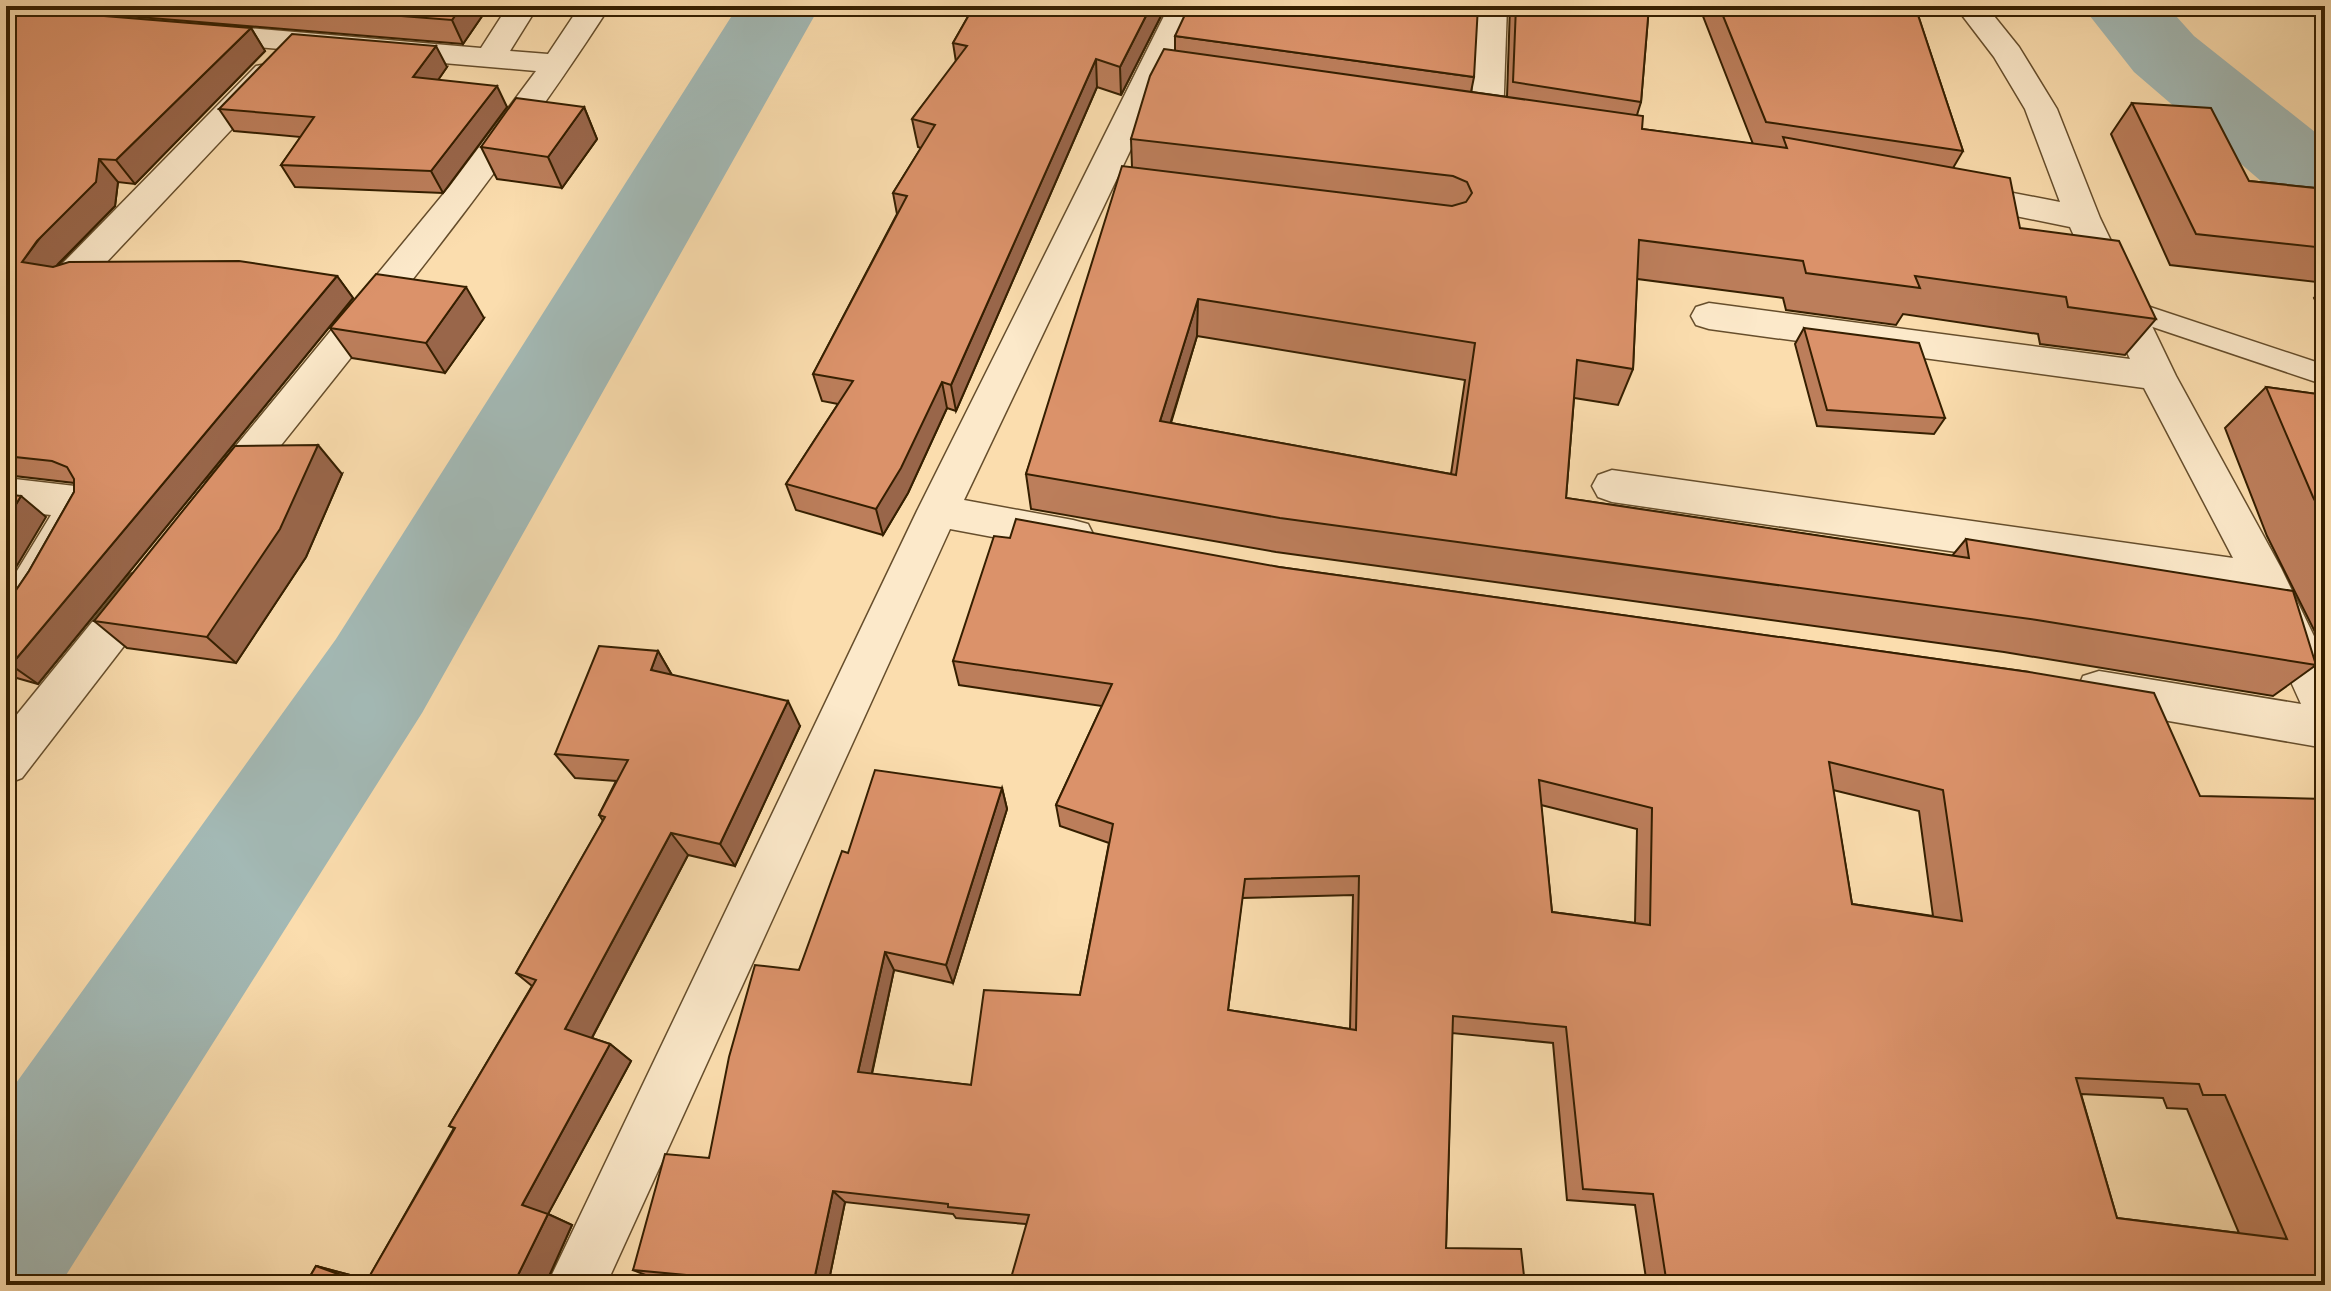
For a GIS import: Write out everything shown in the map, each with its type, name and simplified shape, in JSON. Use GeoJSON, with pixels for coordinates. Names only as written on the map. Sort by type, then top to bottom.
{"type":"FeatureCollection","features":[{"type":"Feature","properties":{"kind":"street"},"geometry":{"type":"LineString","coordinates":[[489,60],[523,6]]}},
{"type":"Feature","properties":{"kind":"street"},"geometry":{"type":"LineString","coordinates":[[194,525],[323,363],[472,185],[595,6]]}},
{"type":"Feature","properties":{"kind":"street"},"geometry":{"type":"LineString","coordinates":[[581,1284],[938,511],[1113,189],[1168,75],[1184,6]]}},
{"type":"Feature","properties":{"kind":"street"},"geometry":{"type":"LineString","coordinates":[[1488,120],[1492,6]]}},
{"type":"Feature","properties":{"kind":"street"},"geometry":{"type":"LineString","coordinates":[[1970,6],[2008,54],[2041,109],[2083,218],[2157,376],[2266,580],[2325,706]]}},
{"type":"Feature","properties":{"kind":"street"},"geometry":{"type":"LineString","coordinates":[[181,17],[296,42],[558,64]]}},
{"type":"Feature","properties":{"kind":"street"},"geometry":{"type":"LineString","coordinates":[[73,275],[296,42]]}},
{"type":"Feature","properties":{"kind":"street"},"geometry":{"type":"LineString","coordinates":[[1926,188],[2083,218]]}},
{"type":"Feature","properties":{"kind":"street"},"geometry":{"type":"LineString","coordinates":[[1709,316],[2157,376]]}},
{"type":"Feature","properties":{"kind":"street"},"geometry":{"type":"LineString","coordinates":[[1612,486],[2266,580]]}},
{"type":"Feature","properties":{"kind":"street"},"geometry":{"type":"LineString","coordinates":[[6,494],[75,502],[74,512],[37,578],[6,625]]}},
{"type":"Feature","properties":{"kind":"street"},"geometry":{"type":"LineString","coordinates":[[938,511],[1107,542]]}},
{"type":"Feature","properties":{"kind":"street"},"geometry":{"type":"LineString","coordinates":[[6,763],[165,563]]}},
{"type":"Feature","properties":{"kind":"street"},"geometry":{"type":"LineString","coordinates":[[2065,685],[2325,728]]}},
{"type":"Feature","properties":{"kind":"lane"},"geometry":{"type":"LineString","coordinates":[[2126,308],[2325,375]]}},
{"type":"Feature","properties":{"kind":"building"},"geometry":{"type":"Polygon","coordinates":[[[273,6],[462,6],[452,20],[273,6]]]}},
{"type":"Feature","properties":{"kind":"building"},"geometry":{"type":"Polygon","coordinates":[[[974,6],[1151,6],[1120,67],[1096,59],[951,385],[942,382],[901,468],[876,509],[786,484],[853,381],[813,374],[907,196],[893,193],[935,125],[912,119],[967,46],[953,43],[974,6]]]}},
{"type":"Feature","properties":{"kind":"building"},"geometry":{"type":"Polygon","coordinates":[[[1189,6],[1478,6],[1474,77],[1175,36],[1189,6]]]}},
{"type":"Feature","properties":{"kind":"building"},"geometry":{"type":"Polygon","coordinates":[[[1516,6],[1649,6],[1641,102],[1513,82],[1516,6]]]}},
{"type":"Feature","properties":{"kind":"building"},"geometry":{"type":"Polygon","coordinates":[[[1719,6],[1915,6],[1963,151],[1766,122],[1719,6]]]}},
{"type":"Feature","properties":{"kind":"building"},"geometry":{"type":"Polygon","coordinates":[[[6,8],[251,28],[116,160],[99,159],[96,182],[37,241],[22,262],[53,267],[69,262],[239,261],[337,276],[11,665],[6,664],[6,605],[74,492],[74,479],[67,467],[52,461],[6,456],[6,99],[12,92],[6,92],[6,8]]]}},
{"type":"Feature","properties":{"kind":"building"},"geometry":{"type":"Polygon","coordinates":[[[292,34],[436,46],[413,77],[497,86],[431,171],[281,165],[314,117],[219,109],[292,34]]]}},
{"type":"Feature","properties":{"kind":"building"},"geometry":{"type":"Polygon","coordinates":[[[1164,49],[1643,116],[1642,129],[1787,148],[1783,137],[2010,178],[2020,228],[2119,241],[2156,319],[2068,307],[2066,297],[1915,276],[1920,288],[1806,273],[1803,261],[1639,240],[1633,369],[1577,360],[1566,498],[1969,558],[1966,539],[2293,591],[2316,665],[2037,620],[1280,518],[1026,474],[1122,166],[1452,206],[1466,202],[1472,193],[1467,182],[1453,176],[1131,139],[1150,76],[1164,49]],[[1198,299],[1160,421],[1456,475],[1475,343],[1198,299]]]}},
{"type":"Feature","properties":{"kind":"building"},"geometry":{"type":"Polygon","coordinates":[[[516,98],[584,107],[548,157],[481,147],[516,98]]]}},
{"type":"Feature","properties":{"kind":"building"},"geometry":{"type":"Polygon","coordinates":[[[2132,103],[2211,108],[2249,181],[2325,189],[2325,248],[2196,234],[2132,103]]]}},
{"type":"Feature","properties":{"kind":"building"},"geometry":{"type":"Polygon","coordinates":[[[376,274],[466,287],[426,343],[330,328],[376,274]]]}},
{"type":"Feature","properties":{"kind":"building"},"geometry":{"type":"Polygon","coordinates":[[[1804,328],[1919,343],[1945,418],[1827,410],[1804,328]]]}},
{"type":"Feature","properties":{"kind":"building"},"geometry":{"type":"Polygon","coordinates":[[[2266,387],[2325,395],[2325,520],[2313,497],[2266,387]]]}},
{"type":"Feature","properties":{"kind":"building"},"geometry":{"type":"Polygon","coordinates":[[[318,445],[280,529],[207,637],[94,621],[235,446],[318,445]]]}},
{"type":"Feature","properties":{"kind":"building"},"geometry":{"type":"Polygon","coordinates":[[[6,494],[21,496],[6,521],[6,494]]]}},
{"type":"Feature","properties":{"kind":"building"},"geometry":{"type":"Polygon","coordinates":[[[1016,519],[1279,567],[2029,672],[2154,693],[2200,796],[2325,799],[2325,1285],[1667,1285],[1653,1194],[1583,1189],[1566,1027],[1453,1016],[1446,1248],[1521,1249],[1525,1285],[1009,1285],[1029,1215],[833,1191],[813,1285],[633,1270],[665,1154],[709,1158],[729,1057],[755,965],[799,970],[842,851],[848,853],[875,770],[1002,788],[946,965],[885,952],[858,1072],[971,1085],[984,990],[1080,995],[1113,824],[1056,805],[1112,684],[953,661],[994,536],[1010,538],[1016,519]],[[1829,762],[1852,904],[1962,921],[1943,790],[1829,762]],[[1539,780],[1552,912],[1650,925],[1652,808],[1539,780]],[[1359,876],[1245,879],[1228,1010],[1356,1030],[1359,876]],[[2076,1078],[2117,1218],[2287,1239],[2225,1095],[2203,1095],[2199,1084],[2076,1078]]]}},
{"type":"Feature","properties":{"kind":"building"},"geometry":{"type":"Polygon","coordinates":[[[599,646],[658,651],[651,670],[788,701],[720,844],[671,833],[565,1029],[610,1044],[522,1205],[548,1214],[518,1275],[517,1285],[305,1285],[316,1266],[365,1284],[455,1128],[449,1126],[536,980],[516,973],[605,817],[599,815],[628,760],[555,754],[599,646]]]}},
{"type":"Feature","properties":{"kind":"waterway"},"geometry":{"type":"LineString","coordinates":[[6,1228],[379,676],[779,6]]}},
{"type":"Feature","properties":{"kind":"waterway"},"geometry":{"type":"LineString","coordinates":[[2123,6],[2164,54],[2308,173],[2325,183]]}}]}
